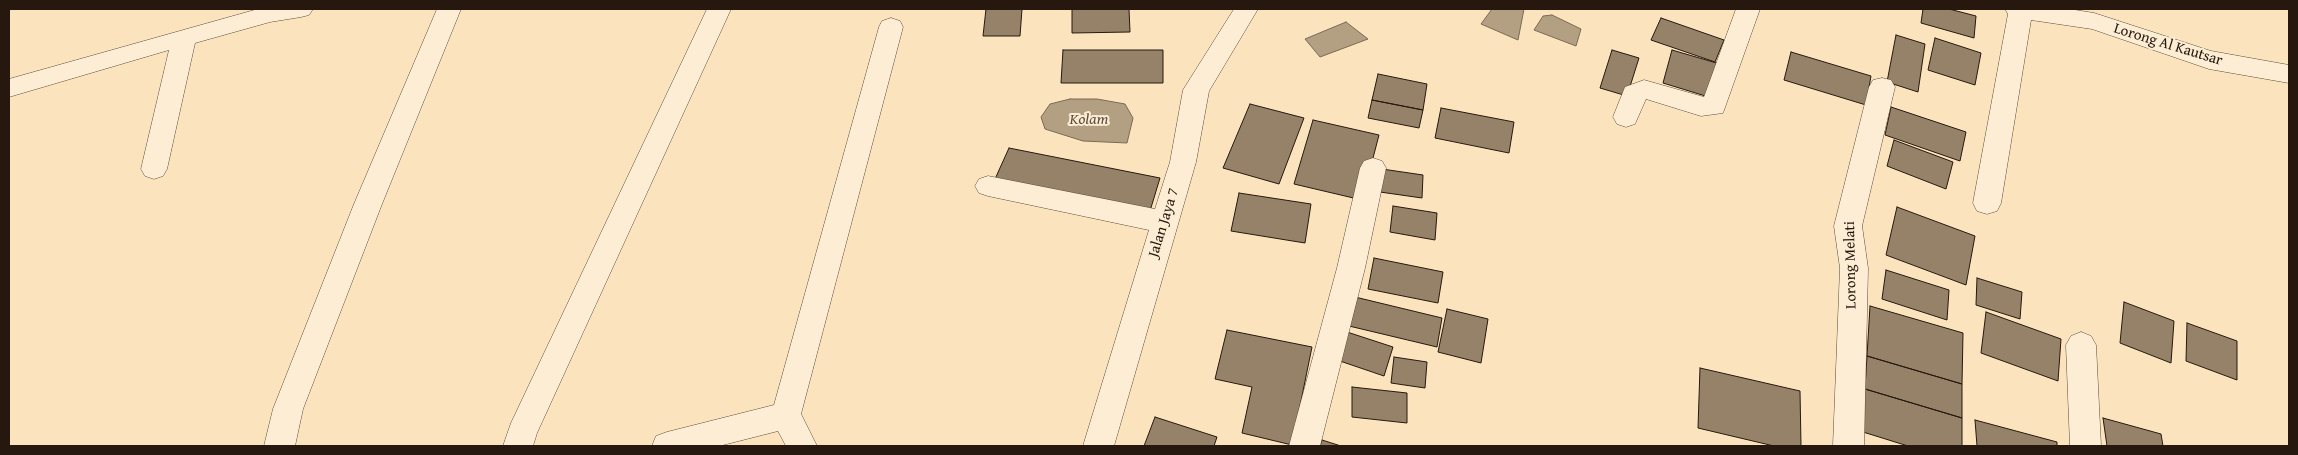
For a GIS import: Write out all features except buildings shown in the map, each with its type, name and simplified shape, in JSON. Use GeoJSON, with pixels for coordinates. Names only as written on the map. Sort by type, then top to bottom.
{"type":"FeatureCollection","features":[{"type":"Feature","properties":{"kind":"street"},"geometry":{"type":"LineString","coordinates":[[9,88],[184,37],[270,14],[301,9]]}},
{"type":"Feature","properties":{"kind":"street"},"geometry":{"type":"LineString","coordinates":[[279,446],[288,410],[368,204],[449,9]]}},
{"type":"Feature","properties":{"kind":"street"},"geometry":{"type":"LineString","coordinates":[[518,446],[526,424],[719,9]]}},
{"type":"Feature","properties":{"kind":"street","name":"Jalan Jaya 7"},"geometry":{"type":"LineString","coordinates":[[1098,446],[1183,162],[1196,90],[1246,9]]}},
{"type":"Feature","properties":{"kind":"street"},"geometry":{"type":"LineString","coordinates":[[1626,117],[1634,94],[1644,89],[1701,107],[1714,106],[1748,9]]}},
{"type":"Feature","properties":{"kind":"street","name":"Lorong Al Kautsar"},"geometry":{"type":"LineString","coordinates":[[2017,9],[2094,21],[2209,60],[2289,74]]}},
{"type":"Feature","properties":{"kind":"street"},"geometry":{"type":"LineString","coordinates":[[1988,203],[2021,9]]}},
{"type":"Feature","properties":{"kind":"street"},"geometry":{"type":"LineString","coordinates":[[802,446],[786,415],[891,27]]}},
{"type":"Feature","properties":{"kind":"street"},"geometry":{"type":"LineString","coordinates":[[154,169],[184,37]]}},
{"type":"Feature","properties":{"kind":"street","name":"Lorong Melati"},"geometry":{"type":"LineString","coordinates":[[1848,446],[1854,268],[1848,226],[1882,87]]}},
{"type":"Feature","properties":{"kind":"street"},"geometry":{"type":"LineString","coordinates":[[1304,446],[1351,268],[1373,168]]}},
{"type":"Feature","properties":{"kind":"street"},"geometry":{"type":"LineString","coordinates":[[988,186],[1165,222]]}},
{"type":"Feature","properties":{"kind":"street"},"geometry":{"type":"LineString","coordinates":[[2081,344],[2086,446]]}},
{"type":"Feature","properties":{"kind":"street"},"geometry":{"type":"LineString","coordinates":[[667,446],[786,415]]}},
{"type":"Feature","properties":{"kind":"water"},"geometry":{"type":"Polygon","coordinates":[[[1492,9],[1524,9],[1518,40],[1481,24],[1492,9]]]}},
{"type":"Feature","properties":{"kind":"water"},"geometry":{"type":"Polygon","coordinates":[[[1552,15],[1581,29],[1576,46],[1534,30],[1543,16],[1552,15]]]}},
{"type":"Feature","properties":{"kind":"water"},"geometry":{"type":"Polygon","coordinates":[[[1346,22],[1368,39],[1320,57],[1305,39],[1346,22]]]}},
{"type":"Feature","properties":{"kind":"water","name":"Kolam"},"geometry":{"type":"Polygon","coordinates":[[[1070,99],[1097,99],[1125,104],[1133,118],[1127,143],[1083,141],[1045,129],[1041,117],[1050,104],[1070,99]]]}}]}
